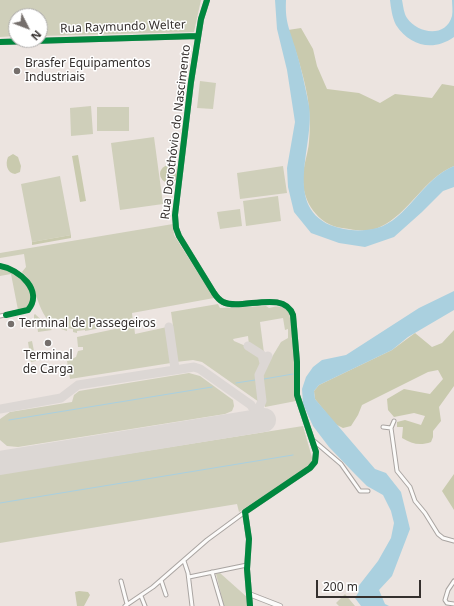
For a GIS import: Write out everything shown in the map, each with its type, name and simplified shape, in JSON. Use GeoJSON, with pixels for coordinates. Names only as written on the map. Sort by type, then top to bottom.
{"type":"FeatureCollection","features":[{"type":"Feature","properties":{"kind":"street","name":"Rua Dorothóvio do Nascimento"},"geometry":{"type":"LineString","coordinates":[[207,0],[202,14],[198,36],[189,101],[175,223],[177,232],[214,292],[224,302],[231,304],[277,303],[291,310],[297,351],[297,396],[302,413],[314,442]]}},
{"type":"Feature","properties":{"kind":"street","name":"Rua Raymundo Welter"},"geometry":{"type":"LineString","coordinates":[[0,42],[198,36]]}},
{"type":"Feature","properties":{"kind":"street"},"geometry":{"type":"LineString","coordinates":[[0,266],[9,268],[24,277],[31,288],[32,303],[28,310],[0,316]]}},
{"type":"Feature","properties":{"kind":"street"},"geometry":{"type":"LineString","coordinates":[[394,421],[391,428],[398,471],[410,487],[415,501],[425,513],[438,534],[443,538],[454,541]]}},
{"type":"Feature","properties":{"kind":"street"},"geometry":{"type":"LineString","coordinates":[[384,427],[391,428]]}},
{"type":"Feature","properties":{"kind":"street"},"geometry":{"type":"LineString","coordinates":[[314,442],[341,464],[360,491],[368,491]]}},
{"type":"Feature","properties":{"kind":"street"},"geometry":{"type":"LineString","coordinates":[[121,581],[126,605],[161,580],[207,540],[245,512],[313,466],[316,458],[314,442]]}},
{"type":"Feature","properties":{"kind":"street"},"geometry":{"type":"LineString","coordinates":[[245,512],[249,539],[247,565],[250,606]]}},
{"type":"Feature","properties":{"kind":"street"},"geometry":{"type":"LineString","coordinates":[[184,560],[189,577],[192,606]]}},
{"type":"Feature","properties":{"kind":"street"},"geometry":{"type":"LineString","coordinates":[[189,577],[247,565]]}},
{"type":"Feature","properties":{"kind":"street"},"geometry":{"type":"LineString","coordinates":[[212,572],[222,606]]}},
{"type":"Feature","properties":{"kind":"street"},"geometry":{"type":"LineString","coordinates":[[161,580],[166,595]]}},
{"type":"Feature","properties":{"kind":"street"},"geometry":{"type":"LineString","coordinates":[[454,581],[448,590],[445,600],[447,603],[454,604]]}},
{"type":"Feature","properties":{"kind":"street"},"geometry":{"type":"LineString","coordinates":[[249,594],[280,606]]}},
{"type":"Feature","properties":{"kind":"street"},"geometry":{"type":"LineString","coordinates":[[140,596],[144,606]]}},
{"type":"Feature","properties":{"kind":"green space"},"geometry":{"type":"Polygon","coordinates":[[[0,0],[201,0],[194,32],[48,36],[48,8],[8,8],[8,36],[0,37],[0,0]]]}},
{"type":"Feature","properties":{"kind":"green space"},"geometry":{"type":"Polygon","coordinates":[[[301,28],[313,49],[317,66],[327,89],[359,93],[380,103],[395,94],[432,98],[442,84],[454,86],[454,166],[434,179],[391,221],[375,229],[361,230],[333,226],[319,217],[313,210],[305,195],[303,178],[310,122],[308,101],[301,69],[288,30],[301,28]]]}},
{"type":"Feature","properties":{"kind":"green space"},"geometry":{"type":"Polygon","coordinates":[[[200,81],[216,83],[213,109],[197,108],[200,81]]]}},
{"type":"Feature","properties":{"kind":"green space"},"geometry":{"type":"Polygon","coordinates":[[[91,106],[93,134],[71,136],[70,108],[91,106]]]}},
{"type":"Feature","properties":{"kind":"green space"},"geometry":{"type":"Polygon","coordinates":[[[97,107],[129,107],[129,131],[97,131],[97,107]]]}},
{"type":"Feature","properties":{"kind":"green space"},"geometry":{"type":"Polygon","coordinates":[[[154,137],[163,204],[120,210],[111,143],[154,137]]]}},
{"type":"Feature","properties":{"kind":"green space"},"geometry":{"type":"Polygon","coordinates":[[[13,154],[18,157],[21,166],[20,172],[15,174],[8,170],[7,165],[8,157],[13,154]]]}},
{"type":"Feature","properties":{"kind":"green space"},"geometry":{"type":"Polygon","coordinates":[[[78,155],[86,201],[80,202],[72,156],[78,155]]]}},
{"type":"Feature","properties":{"kind":"green space"},"geometry":{"type":"Polygon","coordinates":[[[165,165],[173,165],[178,170],[176,181],[173,183],[165,183],[160,178],[160,170],[165,165]]]}},
{"type":"Feature","properties":{"kind":"green space"},"geometry":{"type":"Polygon","coordinates":[[[283,166],[287,193],[240,199],[237,173],[283,166]]]}},
{"type":"Feature","properties":{"kind":"green space"},"geometry":{"type":"Polygon","coordinates":[[[60,176],[71,235],[32,242],[21,184],[60,176]]]}},
{"type":"Feature","properties":{"kind":"green space"},"geometry":{"type":"Polygon","coordinates":[[[278,196],[281,221],[246,226],[243,201],[278,196]]]}},
{"type":"Feature","properties":{"kind":"green space"},"geometry":{"type":"Polygon","coordinates":[[[240,209],[242,226],[220,229],[217,212],[240,209]]]}},
{"type":"Feature","properties":{"kind":"green space"},"geometry":{"type":"Polygon","coordinates":[[[173,224],[174,235],[214,298],[132,313],[133,322],[85,331],[77,331],[77,333],[73,332],[73,329],[67,328],[67,331],[56,326],[43,313],[29,280],[22,272],[26,267],[24,254],[0,258],[0,253],[173,224]]]}},
{"type":"Feature","properties":{"kind":"green space"},"geometry":{"type":"Polygon","coordinates":[[[71,235],[71,238],[32,245],[32,242],[71,235]]]}},
{"type":"Feature","properties":{"kind":"green space"},"geometry":{"type":"Polygon","coordinates":[[[0,268],[13,273],[24,282],[31,294],[31,301],[28,307],[18,310],[11,274],[0,276],[0,268]]]}},
{"type":"Feature","properties":{"kind":"green space"},"geometry":{"type":"Polygon","coordinates":[[[218,304],[220,308],[266,306],[269,308],[279,306],[289,311],[295,356],[296,401],[265,407],[263,372],[281,342],[288,338],[288,329],[285,330],[283,318],[260,322],[264,353],[249,345],[248,336],[233,339],[234,341],[248,347],[261,358],[262,363],[257,377],[259,402],[202,362],[193,360],[176,362],[170,326],[173,326],[171,312],[218,304]]]}},
{"type":"Feature","properties":{"kind":"green space"},"geometry":{"type":"Polygon","coordinates":[[[35,314],[52,330],[38,332],[37,324],[34,324],[35,314]]]}},
{"type":"Feature","properties":{"kind":"green space"},"geometry":{"type":"Polygon","coordinates":[[[134,325],[135,334],[167,327],[171,363],[70,379],[67,361],[76,357],[78,351],[83,350],[83,347],[78,347],[77,337],[134,325]]]}},
{"type":"Feature","properties":{"kind":"green space"},"geometry":{"type":"Polygon","coordinates":[[[454,330],[454,386],[439,407],[441,421],[433,431],[431,442],[416,444],[402,438],[403,427],[397,427],[397,422],[405,420],[421,425],[425,416],[414,413],[394,417],[388,410],[387,399],[404,389],[430,394],[443,379],[438,370],[428,372],[362,405],[351,426],[343,428],[335,424],[315,399],[314,391],[319,385],[392,350],[415,333],[432,347],[442,343],[454,330]]]}},
{"type":"Feature","properties":{"kind":"green space"},"geometry":{"type":"Polygon","coordinates":[[[32,341],[36,361],[31,362],[28,342],[32,341]]]}},
{"type":"Feature","properties":{"kind":"green space"},"geometry":{"type":"Polygon","coordinates":[[[189,373],[200,376],[233,400],[234,406],[232,411],[225,414],[18,447],[7,446],[0,440],[0,419],[10,412],[72,402],[74,395],[79,391],[189,373]]]}},
{"type":"Feature","properties":{"kind":"green space"},"geometry":{"type":"Polygon","coordinates":[[[303,426],[313,461],[303,470],[239,512],[237,504],[0,543],[0,474],[303,426]]]}},
{"type":"Feature","properties":{"kind":"green space"},"geometry":{"type":"Polygon","coordinates":[[[454,474],[454,510],[442,491],[454,474]]]}},
{"type":"Feature","properties":{"kind":"green space"},"geometry":{"type":"Polygon","coordinates":[[[220,573],[248,598],[249,606],[224,606],[216,574],[220,573]]]}},
{"type":"Feature","properties":{"kind":"green space"},"geometry":{"type":"Polygon","coordinates":[[[75,592],[88,592],[90,595],[84,606],[77,606],[75,592]]]}},
{"type":"Feature","properties":{"kind":"green space"},"geometry":{"type":"Polygon","coordinates":[[[345,594],[355,606],[339,606],[336,603],[345,594]]]}},
{"type":"Feature","properties":{"kind":"water"},"geometry":{"type":"Polygon","coordinates":[[[275,0],[286,0],[288,24],[299,61],[309,106],[310,121],[304,172],[304,188],[308,203],[316,215],[330,225],[342,229],[359,230],[377,228],[388,224],[397,217],[433,180],[454,166],[454,187],[443,191],[394,237],[365,247],[339,243],[311,233],[294,212],[288,187],[287,168],[295,122],[287,70],[277,29],[275,0]]]}},
{"type":"Feature","properties":{"kind":"water"},"geometry":{"type":"Polygon","coordinates":[[[390,0],[402,0],[406,16],[418,28],[438,31],[449,23],[452,16],[452,0],[454,0],[454,37],[446,42],[430,45],[415,42],[408,38],[396,25],[390,0]]]}},
{"type":"Feature","properties":{"kind":"water"},"geometry":{"type":"Polygon","coordinates":[[[454,291],[454,310],[408,337],[392,350],[319,385],[314,391],[315,399],[375,469],[386,473],[401,492],[410,529],[392,576],[379,590],[385,604],[389,606],[361,606],[355,598],[358,593],[357,588],[378,561],[391,538],[394,523],[391,511],[383,495],[367,486],[329,447],[313,426],[303,404],[302,389],[306,377],[313,367],[322,360],[346,355],[419,308],[454,291]]]}},
{"type":"Feature","properties":{"kind":"waterway"},"geometry":{"type":"LineString","coordinates":[[264,379],[293,374]]}},
{"type":"Feature","properties":{"kind":"waterway"},"geometry":{"type":"LineString","coordinates":[[236,383],[255,380]]}},
{"type":"Feature","properties":{"kind":"waterway"},"geometry":{"type":"LineString","coordinates":[[9,420],[212,387]]}},
{"type":"Feature","properties":{"kind":"waterway"},"geometry":{"type":"LineString","coordinates":[[0,503],[293,455]]}},
{"type":"Feature","properties":{"kind":"taxiway"},"geometry":{"type":"LineString","coordinates":[[169,327],[175,369]]}},
{"type":"Feature","properties":{"kind":"taxiway"},"geometry":{"type":"LineString","coordinates":[[248,346],[262,355],[264,363]]}},
{"type":"Feature","properties":{"kind":"taxiway"},"geometry":{"type":"LineString","coordinates":[[255,417],[262,401],[259,375],[268,356]]}},
{"type":"Feature","properties":{"kind":"taxiway"},"geometry":{"type":"LineString","coordinates":[[0,409],[61,398],[78,385],[194,367],[200,369],[251,405],[256,414],[252,421],[248,423]]}},
{"type":"Feature","properties":{"kind":"taxiway"},"geometry":{"type":"LineString","coordinates":[[0,460],[6,462]]}},
{"type":"Feature","properties":{"kind":"runway"},"geometry":{"type":"LineString","coordinates":[[0,463],[264,420]]}},
{"type":"Feature","properties":{"kind":"cycle path"},"geometry":{"type":"LineString","coordinates":[[207,0],[201,19],[191,82],[175,215],[176,228],[179,236],[214,293],[220,300],[231,304],[272,302],[281,303],[288,307],[293,315],[297,362],[297,395],[316,452],[315,462],[310,468],[245,512],[249,539],[247,569],[250,606]]}},
{"type":"Feature","properties":{"kind":"cycle path"},"geometry":{"type":"LineString","coordinates":[[0,42],[198,36]]}},
{"type":"Feature","properties":{"kind":"cycle path"},"geometry":{"type":"LineString","coordinates":[[0,266],[15,271],[21,276],[27,282],[33,296],[32,303],[28,310],[6,315]]}},
{"type":"Feature","properties":{"kind":"place","name":"Brasfer Equipamentos Industriais"},"geometry":{"type":"Point","coordinates":[17,71]}},
{"type":"Feature","properties":{"kind":"place","name":"Terminal de Passegeiros"},"geometry":{"type":"Point","coordinates":[11,324]}},
{"type":"Feature","properties":{"kind":"place","name":"Terminal de Carga"},"geometry":{"type":"Point","coordinates":[48,343]}}]}
